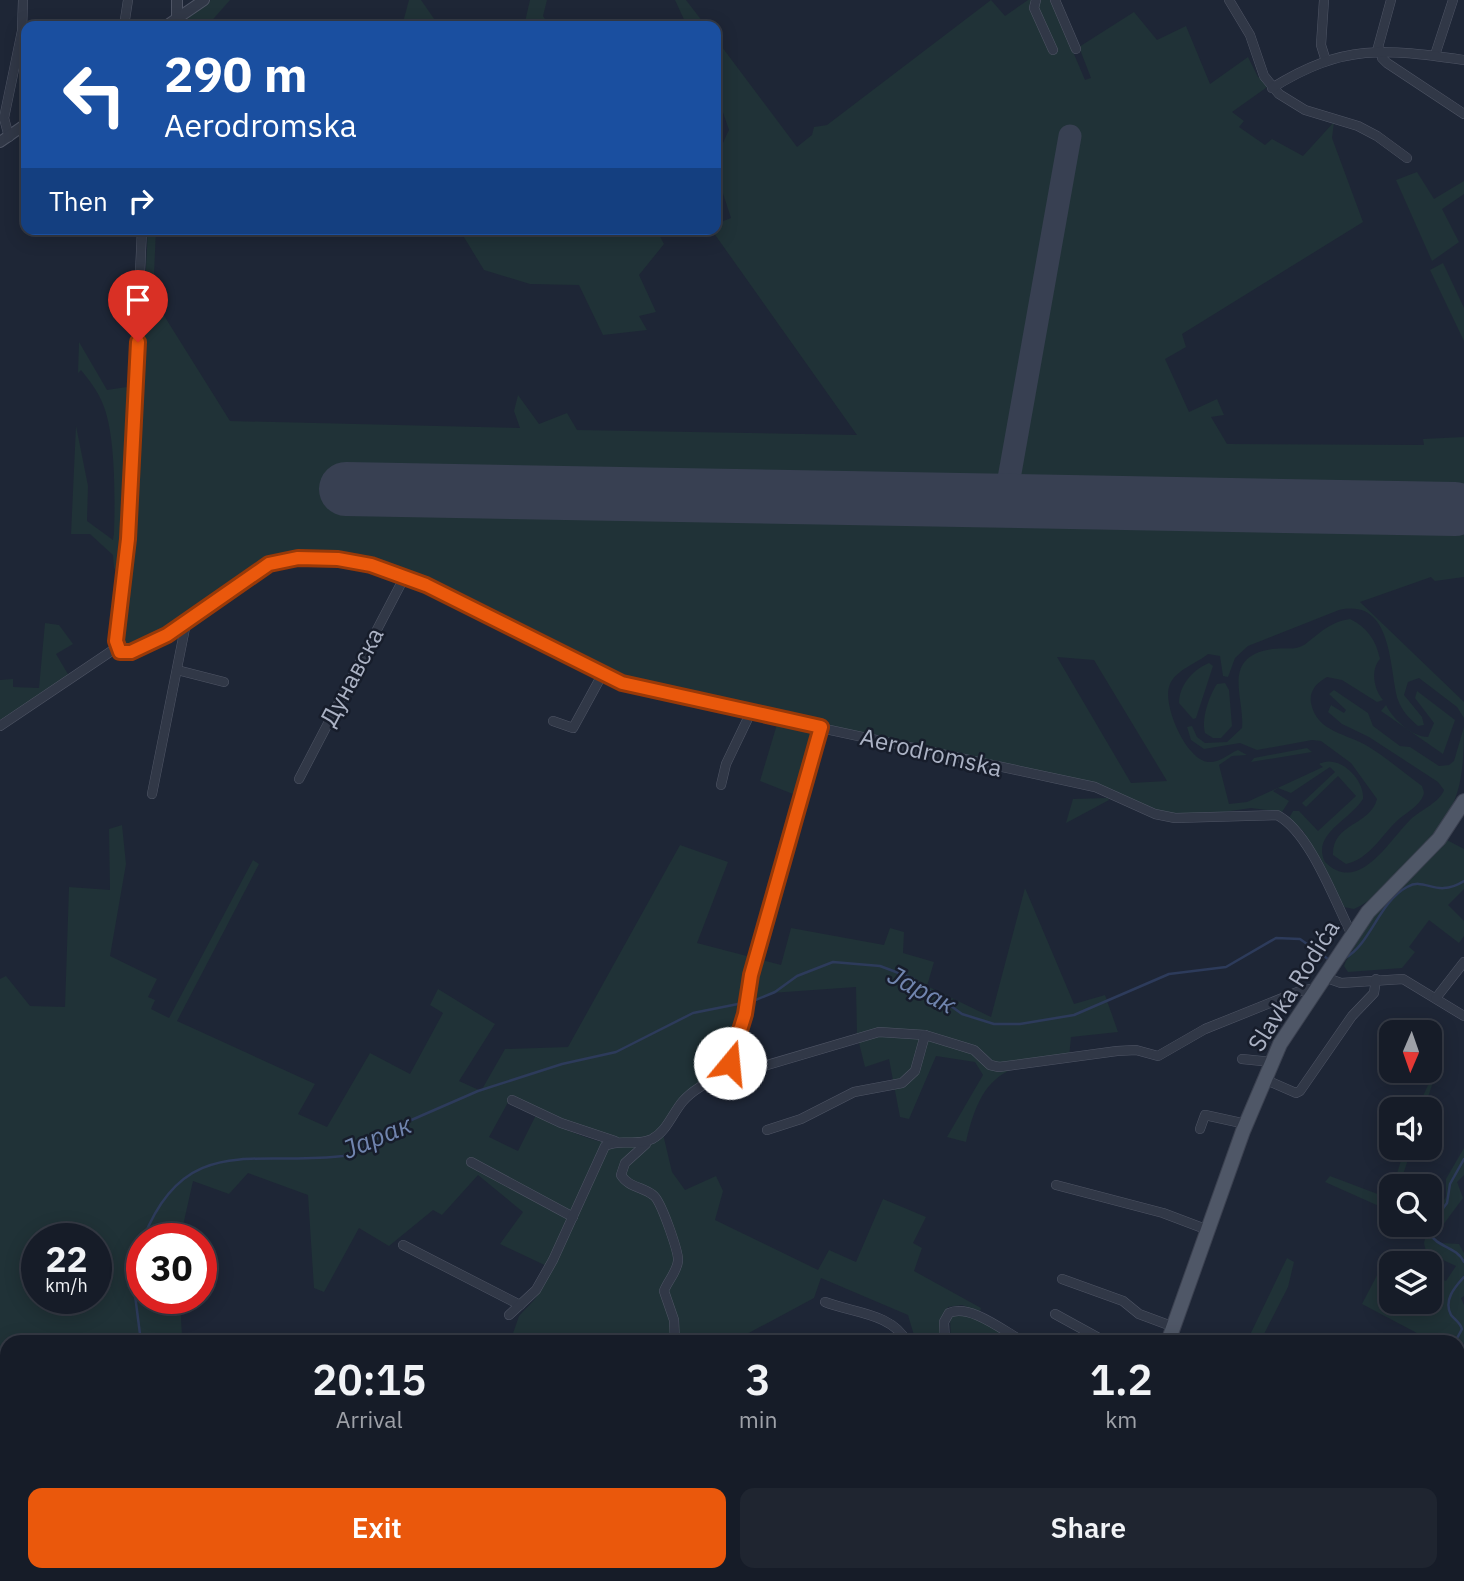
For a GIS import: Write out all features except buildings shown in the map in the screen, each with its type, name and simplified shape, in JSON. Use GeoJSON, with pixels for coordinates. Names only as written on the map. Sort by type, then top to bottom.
{"type":"FeatureCollection","features":[{"type":"Feature","properties":{"kind":"main road","name":"Slavka Rodića"},"geometry":{"type":"LineString","coordinates":[[1171,1335],[1246,1124],[1272,1062],[1368,912],[1450,825],[1464,801]]}},
{"type":"Feature","properties":{"kind":"street"},"geometry":{"type":"LineString","coordinates":[[22,21],[23,0]]}},
{"type":"Feature","properties":{"kind":"street"},"geometry":{"type":"LineString","coordinates":[[125,21],[128,0]]}},
{"type":"Feature","properties":{"kind":"street"},"geometry":{"type":"LineString","coordinates":[[177,0],[177,21]]}},
{"type":"Feature","properties":{"kind":"street"},"geometry":{"type":"LineString","coordinates":[[178,21],[204,0]]}},
{"type":"Feature","properties":{"kind":"street"},"geometry":{"type":"LineString","coordinates":[[1035,0],[1034,8],[1053,50]]}},
{"type":"Feature","properties":{"kind":"street"},"geometry":{"type":"LineString","coordinates":[[1055,0],[1076,49]]}},
{"type":"Feature","properties":{"kind":"street"},"geometry":{"type":"LineString","coordinates":[[1228,0],[1250,35],[1264,76],[1272,88],[1305,110],[1358,126],[1407,158]]}},
{"type":"Feature","properties":{"kind":"street"},"geometry":{"type":"LineString","coordinates":[[1324,0],[1321,45],[1326,61]]}},
{"type":"Feature","properties":{"kind":"street"},"geometry":{"type":"LineString","coordinates":[[1391,0],[1379,51],[1382,58],[1464,114]]}},
{"type":"Feature","properties":{"kind":"street"},"geometry":{"type":"LineString","coordinates":[[1435,55],[1453,0]]}},
{"type":"Feature","properties":{"kind":"street"},"geometry":{"type":"LineString","coordinates":[[5,139],[4,118],[21,36]]}},
{"type":"Feature","properties":{"kind":"street"},"geometry":{"type":"LineString","coordinates":[[1272,88],[1326,61],[1379,51],[1464,60]]}},
{"type":"Feature","properties":{"kind":"street"},"geometry":{"type":"LineString","coordinates":[[5,139],[21,128]]}},
{"type":"Feature","properties":{"kind":"street"},"geometry":{"type":"LineString","coordinates":[[0,726],[116,648],[128,539],[142,235]]}},
{"type":"Feature","properties":{"kind":"street","name":"Aerodromska"},"geometry":{"type":"LineString","coordinates":[[116,648],[123,653],[140,648],[186,623],[247,578],[284,559],[338,559],[405,576],[517,628],[601,675],[649,691],[821,727],[943,757],[1095,787],[1155,814],[1175,818],[1277,815],[1287,820],[1302,839],[1352,935]]}},
{"type":"Feature","properties":{"kind":"street","name":"Дунавска"},"geometry":{"type":"LineString","coordinates":[[299,779],[405,576]]}},
{"type":"Feature","properties":{"kind":"street"},"geometry":{"type":"LineString","coordinates":[[152,794],[186,623]]}},
{"type":"Feature","properties":{"kind":"street"},"geometry":{"type":"LineString","coordinates":[[177,670],[224,682]]}},
{"type":"Feature","properties":{"kind":"street"},"geometry":{"type":"LineString","coordinates":[[553,721],[573,728],[601,675]]}},
{"type":"Feature","properties":{"kind":"street"},"geometry":{"type":"LineString","coordinates":[[721,785],[726,764],[751,712]]}},
{"type":"Feature","properties":{"kind":"street"},"geometry":{"type":"LineString","coordinates":[[733,1069],[730,1060],[745,1014],[751,975],[821,727]]}},
{"type":"Feature","properties":{"kind":"street"},"geometry":{"type":"LineString","coordinates":[[1436,998],[1464,962]]}},
{"type":"Feature","properties":{"kind":"street"},"geometry":{"type":"LineString","coordinates":[[1264,1079],[1296,1093],[1300,1091],[1346,1023],[1374,993],[1376,979]]}},
{"type":"Feature","properties":{"kind":"street"},"geometry":{"type":"LineString","coordinates":[[675,1335],[674,1320],[664,1292],[676,1268],[677,1255],[666,1217],[655,1196],[627,1183],[621,1175],[625,1163],[664,1129],[691,1094],[733,1069],[747,1071],[879,1032],[925,1035],[974,1050],[990,1065],[999,1067],[1117,1051],[1136,1050],[1158,1056],[1205,1029],[1321,982],[1404,979],[1464,1016]]}},
{"type":"Feature","properties":{"kind":"street"},"geometry":{"type":"LineString","coordinates":[[767,1130],[801,1119],[854,1092],[902,1083],[915,1070],[925,1035]]}},
{"type":"Feature","properties":{"kind":"street"},"geometry":{"type":"LineString","coordinates":[[1242,1059],[1272,1062]]}},
{"type":"Feature","properties":{"kind":"street"},"geometry":{"type":"LineString","coordinates":[[512,1100],[561,1123],[615,1141],[638,1144],[652,1139]]}},
{"type":"Feature","properties":{"kind":"street"},"geometry":{"type":"LineString","coordinates":[[1200,1129],[1205,1115],[1246,1124]]}},
{"type":"Feature","properties":{"kind":"street"},"geometry":{"type":"LineString","coordinates":[[509,1315],[536,1290],[606,1146],[615,1141]]}},
{"type":"Feature","properties":{"kind":"street"},"geometry":{"type":"LineString","coordinates":[[471,1162],[573,1217]]}},
{"type":"Feature","properties":{"kind":"street"},"geometry":{"type":"LineString","coordinates":[[1056,1185],[1163,1213],[1208,1230]]}},
{"type":"Feature","properties":{"kind":"street"},"geometry":{"type":"LineString","coordinates":[[403,1245],[520,1305]]}},
{"type":"Feature","properties":{"kind":"street"},"geometry":{"type":"LineString","coordinates":[[1062,1279],[1123,1301],[1139,1314],[1174,1327]]}},
{"type":"Feature","properties":{"kind":"street"},"geometry":{"type":"LineString","coordinates":[[825,1302],[885,1320],[902,1335]]}},
{"type":"Feature","properties":{"kind":"street"},"geometry":{"type":"LineString","coordinates":[[945,1335],[944,1322],[948,1313],[955,1311],[981,1317],[1012,1335]]}},
{"type":"Feature","properties":{"kind":"street"},"geometry":{"type":"LineString","coordinates":[[1055,1314],[1093,1335]]}},
{"type":"Feature","properties":{"kind":"shaded area"},"geometry":{"type":"Polygon","coordinates":[[[211,0],[230,0],[211,21],[186,21],[190,15],[211,0]]]}},
{"type":"Feature","properties":{"kind":"shaded area"},"geometry":{"type":"Polygon","coordinates":[[[409,0],[421,0],[436,21],[403,21],[409,0]]]}},
{"type":"Feature","properties":{"kind":"shaded area"},"geometry":{"type":"Polygon","coordinates":[[[530,0],[547,0],[543,16],[546,21],[525,21],[530,0]]]}},
{"type":"Feature","properties":{"kind":"shaded area"},"geometry":{"type":"Polygon","coordinates":[[[675,0],[686,0],[702,21],[685,21],[675,0]]]}},
{"type":"Feature","properties":{"kind":"shaded area"},"geometry":{"type":"Polygon","coordinates":[[[991,0],[1005,16],[1028,0],[1051,0],[1085,80],[1091,78],[1079,47],[1134,12],[1157,40],[1186,26],[1210,84],[1248,57],[1258,77],[1270,85],[1232,112],[1244,121],[1239,127],[1265,145],[1272,139],[1303,156],[1334,122],[1332,138],[1363,222],[1182,334],[1186,347],[1165,359],[1189,412],[1217,399],[1224,415],[1211,417],[1227,444],[1424,445],[1423,439],[1464,437],[1464,577],[1435,581],[1431,577],[1360,602],[1464,702],[1464,718],[1457,707],[1419,678],[1408,682],[1404,695],[1422,717],[1424,725],[1418,726],[1412,720],[1398,700],[1386,639],[1370,614],[1357,609],[1339,610],[1248,646],[1235,658],[1228,677],[1223,676],[1220,656],[1208,654],[1177,674],[1168,693],[1177,729],[1200,759],[1216,761],[1238,750],[1247,755],[1232,756],[1219,765],[1229,804],[1247,802],[1323,767],[1319,764],[1326,762],[1342,765],[1355,776],[1363,799],[1327,835],[1323,843],[1325,862],[1338,871],[1362,869],[1373,861],[1411,819],[1434,802],[1444,790],[1438,782],[1369,737],[1342,724],[1328,712],[1331,705],[1344,713],[1346,710],[1329,694],[1334,690],[1368,713],[1373,726],[1400,746],[1410,747],[1439,766],[1449,765],[1454,761],[1464,727],[1462,773],[1452,805],[1434,834],[1420,850],[1368,901],[1354,909],[1344,907],[1304,832],[1289,818],[1293,811],[1299,811],[1318,831],[1356,796],[1338,776],[1306,807],[1302,803],[1335,772],[1330,767],[1291,793],[1278,788],[1273,791],[1289,801],[1282,812],[1251,808],[1196,816],[1158,811],[1110,789],[647,687],[608,672],[488,611],[342,557],[310,553],[277,558],[239,577],[149,640],[129,649],[120,645],[132,543],[148,235],[156,235],[153,298],[230,421],[520,428],[514,411],[518,395],[539,424],[567,413],[577,430],[857,435],[715,235],[721,235],[721,222],[731,218],[721,186],[721,149],[729,130],[721,107],[721,46],[797,147],[812,135],[814,127],[827,125],[991,0]],[[1057,657],[1131,783],[1167,781],[1094,660],[1057,657]]]}},
{"type":"Feature","properties":{"kind":"shaded area"},"geometry":{"type":"Polygon","coordinates":[[[1417,172],[1434,199],[1464,181],[1464,194],[1442,209],[1459,242],[1432,261],[1396,180],[1417,172]]]}},
{"type":"Feature","properties":{"kind":"shaded area"},"geometry":{"type":"Polygon","coordinates":[[[463,235],[659,235],[664,244],[639,275],[656,312],[639,316],[647,330],[603,335],[579,285],[530,284],[484,270],[463,235]]]}},
{"type":"Feature","properties":{"kind":"shaded area"},"geometry":{"type":"Polygon","coordinates":[[[1443,263],[1464,308],[1464,341],[1430,270],[1443,263]]]}},
{"type":"Feature","properties":{"kind":"shaded area"},"geometry":{"type":"Polygon","coordinates":[[[79,342],[107,390],[133,386],[121,578],[114,568],[113,555],[90,534],[71,534],[76,426],[88,486],[87,521],[113,540],[114,533],[114,466],[110,430],[98,393],[81,370],[78,373],[79,342]]]}},
{"type":"Feature","properties":{"kind":"shaded area"},"geometry":{"type":"Polygon","coordinates":[[[1350,619],[1366,630],[1376,646],[1380,659],[1374,680],[1383,700],[1377,702],[1342,680],[1327,677],[1317,684],[1311,694],[1314,713],[1326,726],[1382,756],[1422,786],[1424,793],[1419,803],[1399,819],[1369,852],[1346,864],[1333,855],[1334,845],[1345,830],[1367,815],[1377,799],[1351,763],[1321,741],[1312,740],[1257,750],[1240,743],[1204,749],[1191,740],[1187,727],[1192,726],[1197,737],[1205,743],[1227,742],[1242,728],[1239,680],[1240,670],[1246,660],[1256,653],[1272,649],[1300,647],[1330,626],[1350,619]]]}},
{"type":"Feature","properties":{"kind":"shaded area"},"geometry":{"type":"Polygon","coordinates":[[[45,623],[59,625],[73,644],[56,654],[69,676],[0,720],[0,680],[13,679],[13,687],[39,688],[45,623]]]}},
{"type":"Feature","properties":{"kind":"shaded area"},"geometry":{"type":"Polygon","coordinates":[[[1209,663],[1213,666],[1196,718],[1193,719],[1179,703],[1181,691],[1192,674],[1209,663]]]}},
{"type":"Feature","properties":{"kind":"shaded area"},"geometry":{"type":"Polygon","coordinates":[[[1225,683],[1229,690],[1232,726],[1221,738],[1213,738],[1205,733],[1205,715],[1217,684],[1225,683]]]}},
{"type":"Feature","properties":{"kind":"shaded area"},"geometry":{"type":"Polygon","coordinates":[[[1417,691],[1455,720],[1443,754],[1381,711],[1386,705],[1404,726],[1416,734],[1428,737],[1434,723],[1415,698],[1417,691]]]}},
{"type":"Feature","properties":{"kind":"shaded area"},"geometry":{"type":"Polygon","coordinates":[[[778,721],[816,732],[798,796],[760,781],[778,721]]]}},
{"type":"Feature","properties":{"kind":"shaded area"},"geometry":{"type":"Polygon","coordinates":[[[1307,748],[1312,752],[1251,762],[1254,758],[1307,748]]]}},
{"type":"Feature","properties":{"kind":"shaded area"},"geometry":{"type":"Polygon","coordinates":[[[1073,799],[1109,800],[1066,823],[1073,799]]]}},
{"type":"Feature","properties":{"kind":"shaded area"},"geometry":{"type":"Polygon","coordinates":[[[122,825],[126,864],[110,956],[157,979],[148,997],[155,1000],[151,1009],[169,1018],[253,860],[259,864],[177,1021],[315,1084],[298,1114],[327,1127],[370,1053],[410,1074],[443,1013],[430,1005],[438,989],[495,1024],[459,1081],[481,1091],[505,1049],[568,1047],[680,845],[728,862],[697,943],[781,965],[791,928],[884,945],[890,928],[904,932],[903,953],[934,962],[927,986],[991,1017],[1025,888],[1074,1004],[1105,995],[1118,1032],[1071,1037],[1069,1058],[1028,1064],[999,1077],[979,1101],[966,1142],[947,1137],[983,1075],[975,1062],[936,1056],[909,1119],[900,1117],[889,1059],[865,1067],[857,1035],[856,987],[771,993],[742,1007],[721,1075],[684,1097],[654,1136],[641,1141],[604,1136],[562,1120],[512,1095],[489,1137],[518,1151],[536,1115],[582,1136],[617,1145],[649,1142],[663,1134],[672,1172],[685,1190],[716,1176],[723,1191],[715,1220],[818,1270],[829,1250],[856,1262],[883,1199],[926,1217],[913,1243],[922,1248],[914,1271],[981,1308],[980,1312],[962,1305],[948,1307],[941,1321],[942,1335],[914,1335],[908,1315],[821,1278],[814,1298],[745,1335],[512,1335],[519,1316],[535,1299],[553,1269],[500,1244],[523,1212],[478,1175],[442,1215],[433,1210],[389,1246],[359,1228],[324,1292],[314,1288],[308,1195],[248,1173],[229,1194],[193,1181],[184,1223],[126,1223],[126,1314],[181,1314],[182,1335],[0,1335],[0,979],[6,976],[30,1006],[65,1007],[69,887],[110,890],[109,829],[122,825]]]}},
{"type":"Feature","properties":{"kind":"shaded area"},"geometry":{"type":"Polygon","coordinates":[[[1445,839],[1464,849],[1464,889],[1448,905],[1464,921],[1464,936],[1459,943],[1429,920],[1409,947],[1415,952],[1402,968],[1348,972],[1344,966],[1346,961],[1374,915],[1445,839]]]}},
{"type":"Feature","properties":{"kind":"shaded area"},"geometry":{"type":"Polygon","coordinates":[[[1429,1083],[1433,1083],[1428,1097],[1423,1097],[1429,1083]]]}},
{"type":"Feature","properties":{"kind":"shaded area"},"geometry":{"type":"Polygon","coordinates":[[[1464,1148],[1464,1175],[1457,1182],[1463,1198],[1442,1226],[1442,1203],[1446,1197],[1446,1179],[1464,1148]]]}},
{"type":"Feature","properties":{"kind":"shaded area"},"geometry":{"type":"Polygon","coordinates":[[[1401,1160],[1408,1160],[1403,1174],[1397,1174],[1401,1160]]]}},
{"type":"Feature","properties":{"kind":"shaded area"},"geometry":{"type":"Polygon","coordinates":[[[1330,1176],[1379,1195],[1379,1206],[1325,1182],[1330,1176]]]}},
{"type":"Feature","properties":{"kind":"shaded area"},"geometry":{"type":"Polygon","coordinates":[[[1425,1237],[1434,1237],[1441,1243],[1459,1244],[1464,1253],[1464,1296],[1461,1298],[1464,1305],[1464,1335],[1421,1335],[1381,1314],[1442,1314],[1442,1280],[1446,1281],[1456,1266],[1442,1259],[1442,1251],[1426,1251],[1425,1237]]]}},
{"type":"Feature","properties":{"kind":"shaded area"},"geometry":{"type":"Polygon","coordinates":[[[1287,1258],[1294,1262],[1288,1287],[1266,1335],[1250,1335],[1287,1258]]]}},
{"type":"Feature","properties":{"kind":"shaded area"},"geometry":{"type":"Polygon","coordinates":[[[1379,1271],[1379,1313],[1362,1304],[1379,1271]]]}},
{"type":"Feature","properties":{"kind":"shaded area"},"geometry":{"type":"Polygon","coordinates":[[[965,1312],[1007,1335],[951,1335],[950,1318],[955,1313],[965,1312]]]}},
{"type":"Feature","properties":{"kind":"waterway","name":"Јарак"},"geometry":{"type":"LineString","coordinates":[[1345,958],[1361,944],[1389,903],[1407,887],[1420,884],[1446,888],[1464,881]]}},
{"type":"Feature","properties":{"kind":"waterway","name":"Јарак"},"geometry":{"type":"LineString","coordinates":[[151,1223],[160,1205],[180,1182],[202,1168],[226,1161],[343,1156],[359,1151],[393,1128],[478,1091],[562,1064],[616,1052],[693,1013],[753,1001],[775,992],[797,976],[833,962],[880,966],[912,978],[962,1014],[994,1024],[1020,1024],[1074,1015],[1169,974],[1226,967],[1276,938],[1300,939],[1328,959]]}},
{"type":"Feature","properties":{"kind":"waterway"},"geometry":{"type":"LineString","coordinates":[[1464,1159],[1450,1184],[1447,1203],[1432,1223],[1429,1233],[1464,1262]]}},
{"type":"Feature","properties":{"kind":"waterway"},"geometry":{"type":"LineString","coordinates":[[1459,1335],[1462,1329],[1451,1315],[1448,1304],[1451,1294],[1464,1277]]}},
{"type":"Feature","properties":{"kind":"waterway","name":"Јарак"},"geometry":{"type":"LineString","coordinates":[[137,1314],[140,1335]]}},
{"type":"Feature","properties":{"kind":"taxiway"},"geometry":{"type":"LineString","coordinates":[[1005,501],[1070,136]]}},
{"type":"Feature","properties":{"kind":"runway"},"geometry":{"type":"LineString","coordinates":[[346,489],[1455,509]]}},
{"type":"Feature","properties":{"kind":"route"},"geometry":{"type":"LineString","coordinates":[[138,342],[128,539],[116,641],[116,648],[120,652],[131,652],[167,635],[269,564],[284,559],[307,557],[338,559],[371,565],[426,585],[517,628],[601,675],[622,683],[821,727],[751,975],[745,1014],[730,1063]]}}]}
